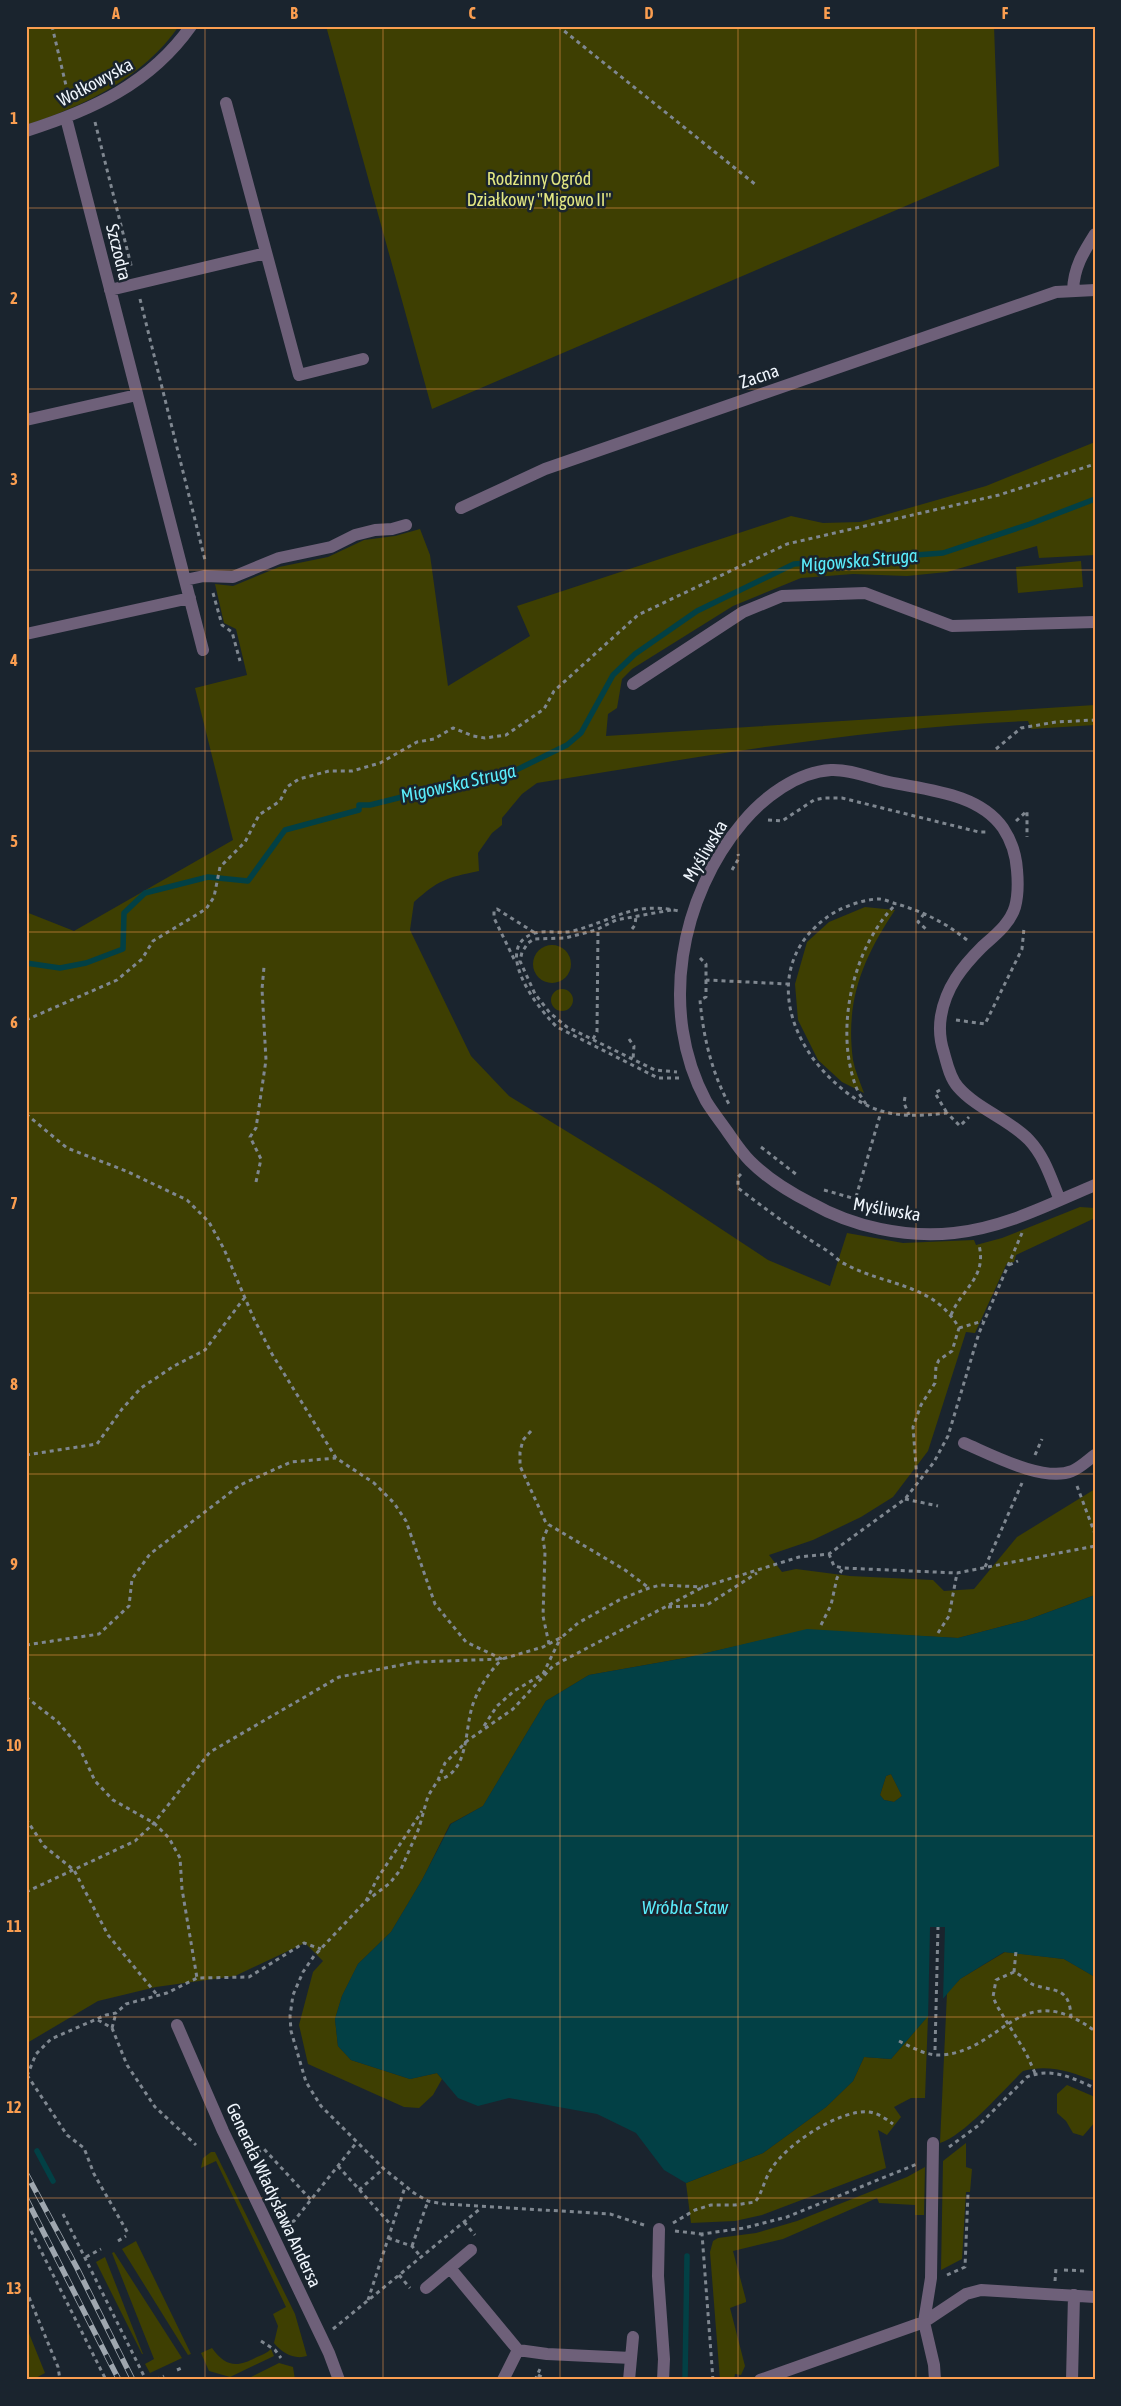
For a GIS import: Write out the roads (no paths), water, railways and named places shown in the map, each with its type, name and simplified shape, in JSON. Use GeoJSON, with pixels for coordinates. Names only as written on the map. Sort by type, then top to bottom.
{"type":"FeatureCollection","features":[{"type":"Feature","properties":{"kind":"street","name":"Wołkowyska"},"geometry":{"type":"LineString","coordinates":[[26,131],[66,118],[124,91],[145,76],[176,47],[191,26]]}},
{"type":"Feature","properties":{"kind":"street"},"geometry":{"type":"LineString","coordinates":[[226,103],[299,375],[363,359]]}},
{"type":"Feature","properties":{"kind":"street","name":"Szczodra"},"geometry":{"type":"LineString","coordinates":[[66,118],[203,650]]}},
{"type":"Feature","properties":{"kind":"street"},"geometry":{"type":"LineString","coordinates":[[1072,290],[1078,260],[1095,234]]}},
{"type":"Feature","properties":{"kind":"street"},"geometry":{"type":"LineString","coordinates":[[110,290],[266,253]]}},
{"type":"Feature","properties":{"kind":"street","name":"Zacna"},"geometry":{"type":"LineString","coordinates":[[461,508],[545,469],[1047,295],[1072,290],[1095,290]]}},
{"type":"Feature","properties":{"kind":"street"},"geometry":{"type":"LineString","coordinates":[[26,420],[137,395]]}},
{"type":"Feature","properties":{"kind":"street"},"geometry":{"type":"LineString","coordinates":[[184,580],[209,576],[233,577],[279,558],[331,547],[356,535],[375,530],[392,529],[406,525]]}},
{"type":"Feature","properties":{"kind":"street"},"geometry":{"type":"LineString","coordinates":[[633,684],[742,612],[782,596],[865,593],[952,626],[1095,622]]}},
{"type":"Feature","properties":{"kind":"street"},"geometry":{"type":"LineString","coordinates":[[26,634],[190,598]]}},
{"type":"Feature","properties":{"kind":"street","name":"Myśliwska"},"geometry":{"type":"LineString","coordinates":[[1060,1200],[1044,1160],[1028,1139],[957,1086],[948,1067],[940,1042],[940,1018],[951,984],[964,966],[1000,931],[1014,908],[1018,880],[1016,858],[1006,831],[995,817],[976,804],[954,796],[834,769],[812,773],[784,786],[746,818],[729,839],[710,874],[692,913],[680,984],[682,1021],[690,1063],[706,1102],[750,1162],[781,1186],[836,1217],[879,1229],[917,1234],[955,1233],[997,1224],[1060,1200],[1095,1185]]}},
{"type":"Feature","properties":{"kind":"street"},"geometry":{"type":"LineString","coordinates":[[964,1443],[1029,1468],[1052,1473],[1072,1471],[1095,1455]]}},
{"type":"Feature","properties":{"kind":"street","name":"Generała Władysława Andersa"},"geometry":{"type":"LineString","coordinates":[[177,2025],[224,2131],[329,2352],[339,2380]]}},
{"type":"Feature","properties":{"kind":"street"},"geometry":{"type":"LineString","coordinates":[[933,2143],[930,2282],[924,2322],[933,2358],[935,2380]]}},
{"type":"Feature","properties":{"kind":"street"},"geometry":{"type":"LineString","coordinates":[[659,2229],[658,2276],[664,2359],[663,2380]]}},
{"type":"Feature","properties":{"kind":"street"},"geometry":{"type":"LineString","coordinates":[[426,2288],[471,2250]]}},
{"type":"Feature","properties":{"kind":"street"},"geometry":{"type":"LineString","coordinates":[[450,2268],[518,2350],[547,2354],[631,2358]]}},
{"type":"Feature","properties":{"kind":"street"},"geometry":{"type":"LineString","coordinates":[[760,2380],[924,2322],[966,2294],[982,2290],[1095,2297]]}},
{"type":"Feature","properties":{"kind":"street"},"geometry":{"type":"LineString","coordinates":[[1072,2380],[1074,2295]]}},
{"type":"Feature","properties":{"kind":"street"},"geometry":{"type":"LineString","coordinates":[[629,2380],[633,2338]]}},
{"type":"Feature","properties":{"kind":"street"},"geometry":{"type":"LineString","coordinates":[[503,2380],[518,2350]]}},
{"type":"Feature","properties":{"kind":"water","name":"Wróbla Staw"},"geometry":{"type":"Polygon","coordinates":[[[1095,1595],[1095,1977],[1064,1959],[1004,1952],[960,1979],[891,2059],[864,2057],[853,2081],[826,2107],[763,2153],[686,2183],[664,2170],[636,2133],[597,2114],[509,2098],[478,2106],[458,2098],[437,2073],[410,2079],[351,2060],[338,2046],[335,2019],[342,1996],[358,1964],[391,1932],[422,1880],[451,1824],[483,1806],[546,1701],[589,1675],[685,1658],[807,1629],[958,1638],[1027,1620],[1095,1595]],[[891,1774],[886,1776],[880,1795],[884,1800],[894,1802],[902,1796],[891,1774]]]}},
{"type":"Feature","properties":{"kind":"waterway","name":"Migowska Struga"},"geometry":{"type":"LineString","coordinates":[[26,963],[60,968],[86,963],[123,949],[124,913],[145,893],[208,877],[248,881],[285,830],[359,810],[359,805],[370,805],[462,782],[506,775],[567,745],[581,733],[613,675],[635,654],[697,611],[794,564],[943,553],[1030,524],[1095,499]]}},
{"type":"Feature","properties":{"kind":"waterway"},"geometry":{"type":"LineString","coordinates":[[37,2151],[53,2181]]}},
{"type":"Feature","properties":{"kind":"waterway"},"geometry":{"type":"LineString","coordinates":[[685,2380],[687,2256]]}},
{"type":"Feature","properties":{"kind":"railway"},"geometry":{"type":"LineString","coordinates":[[26,2173],[77,2268],[133,2380]]}},
{"type":"Feature","properties":{"kind":"railway"},"geometry":{"type":"LineString","coordinates":[[26,2198],[119,2380]]}},
{"type":"Feature","properties":{"kind":"park label","name":"Rodzinny Ogród Działkowy \"Migowo II\""},"geometry":{"type":"Point","coordinates":[539,188]}}]}
